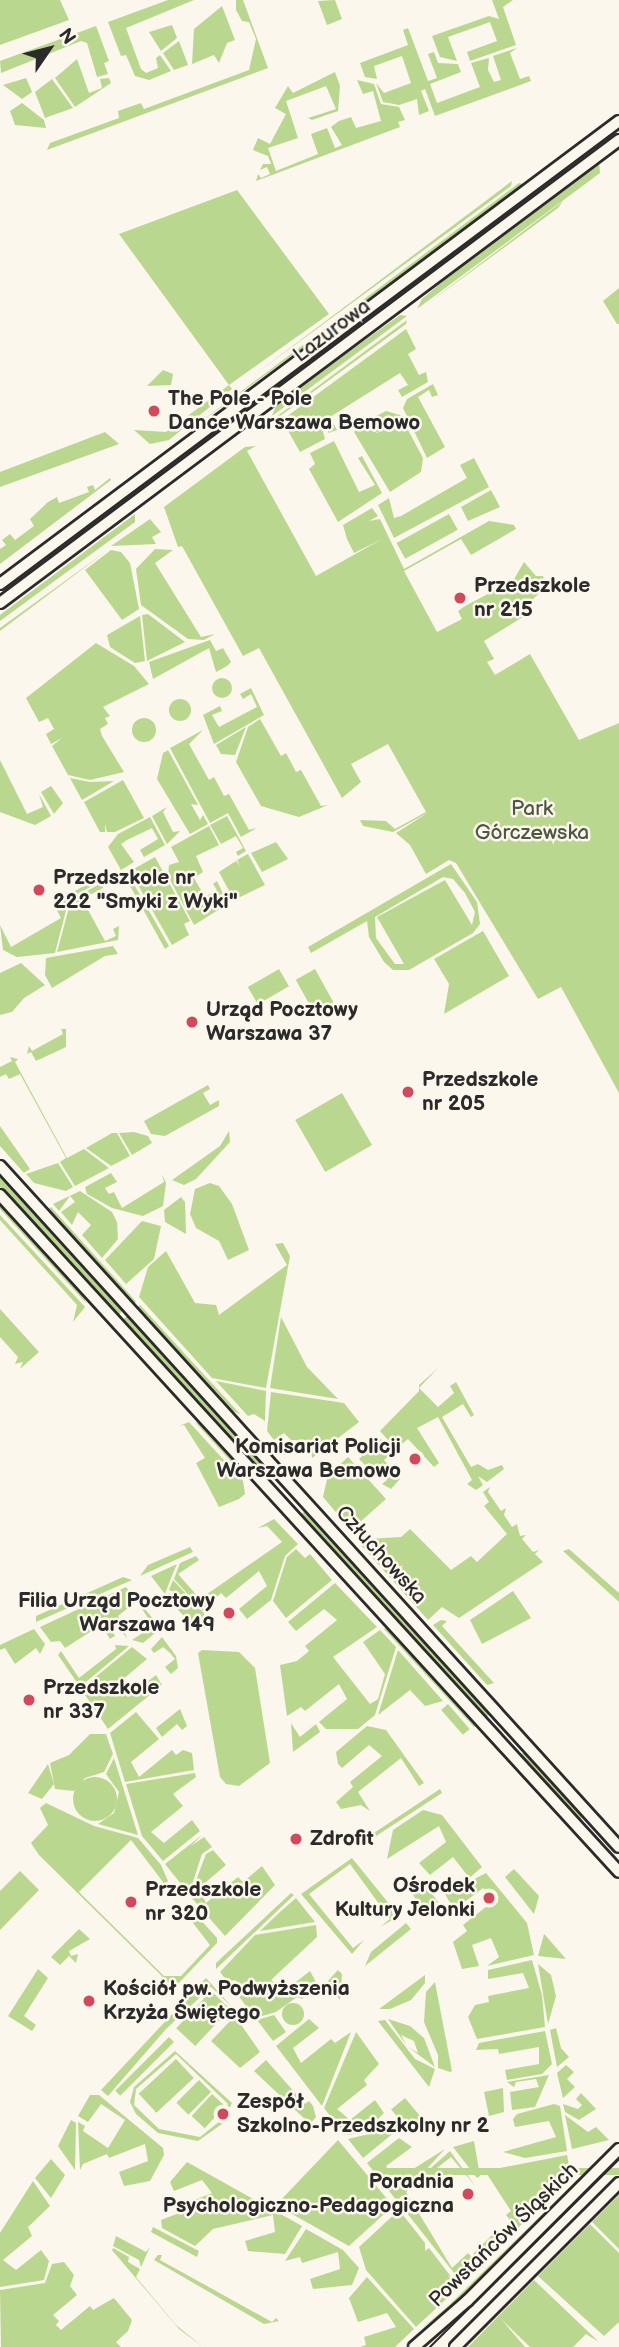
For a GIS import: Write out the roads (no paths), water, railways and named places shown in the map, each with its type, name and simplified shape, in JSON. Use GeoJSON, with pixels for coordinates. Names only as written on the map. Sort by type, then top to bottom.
{"type":"FeatureCollection","features":[{"type":"Feature","properties":{"kind":"main road","name":"Lazurowa"},"geometry":{"type":"LineString","coordinates":[[0,584],[619,121]]}},
{"type":"Feature","properties":{"kind":"main road","name":"Lazurowa"},"geometry":{"type":"LineString","coordinates":[[0,603],[619,140]]}},
{"type":"Feature","properties":{"kind":"main road","name":"Człuchowska"},"geometry":{"type":"LineString","coordinates":[[0,1166],[619,1847]]}},
{"type":"Feature","properties":{"kind":"main road","name":"Człuchowska"},"geometry":{"type":"LineString","coordinates":[[0,1195],[619,1872]]}},
{"type":"Feature","properties":{"kind":"main road","name":"Powstańców Śląskich"},"geometry":{"type":"LineString","coordinates":[[414,2347],[467,2301],[619,2150]]}},
{"type":"Feature","properties":{"kind":"main road","name":"Powstańców Śląskich"},"geometry":{"type":"LineString","coordinates":[[454,2347],[619,2183]]}},
{"type":"Feature","properties":{"kind":"tram line"},"geometry":{"type":"LineString","coordinates":[[430,2347],[619,2159]]}},
{"type":"Feature","properties":{"kind":"place","name":"The Pole - Pole Dance Warszawa Bemowo"},"geometry":{"type":"Point","coordinates":[154,411]}},
{"type":"Feature","properties":{"kind":"place","name":"Przedszkole nr 215"},"geometry":{"type":"Point","coordinates":[460,598]}},
{"type":"Feature","properties":{"kind":"place","name":"Przedszkole nr 222 \"Smyki z Wyki\""},"geometry":{"type":"Point","coordinates":[39,890]}},
{"type":"Feature","properties":{"kind":"place","name":"Urząd Pocztowy Warszawa 37"},"geometry":{"type":"Point","coordinates":[192,1022]}},
{"type":"Feature","properties":{"kind":"place","name":"Przedszkole nr 205"},"geometry":{"type":"Point","coordinates":[408,1092]}},
{"type":"Feature","properties":{"kind":"place","name":"Komisariat Policji Warszawa Bemowo"},"geometry":{"type":"Point","coordinates":[415,1459]}},
{"type":"Feature","properties":{"kind":"place","name":"Filia Urząd Pocztowy Warszawa 149"},"geometry":{"type":"Point","coordinates":[229,1613]}},
{"type":"Feature","properties":{"kind":"place","name":"Przedszkole nr 337"},"geometry":{"type":"Point","coordinates":[29,1700]}},
{"type":"Feature","properties":{"kind":"place","name":"Zdrofit"},"geometry":{"type":"Point","coordinates":[296,1839]}},
{"type":"Feature","properties":{"kind":"place","name":"Ośrodek Kultury Jelonki"},"geometry":{"type":"Point","coordinates":[489,1898]}},
{"type":"Feature","properties":{"kind":"place","name":"Przedszkole nr 320"},"geometry":{"type":"Point","coordinates":[131,1902]}},
{"type":"Feature","properties":{"kind":"place","name":"Kościół pw. Podwyższenia Krzyża Świętego"},"geometry":{"type":"Point","coordinates":[89,2001]}},
{"type":"Feature","properties":{"kind":"place","name":"Zespół Szkolno-Przedszkolny nr 2"},"geometry":{"type":"Point","coordinates":[223,2114]}},
{"type":"Feature","properties":{"kind":"place","name":"Poradnia Psychologiczno-Pedagogiczna"},"geometry":{"type":"Point","coordinates":[468,2194]}},
{"type":"Feature","properties":{"kind":"park label","name":"Park Górczewska"},"geometry":{"type":"Point","coordinates":[532,821]}}]}
